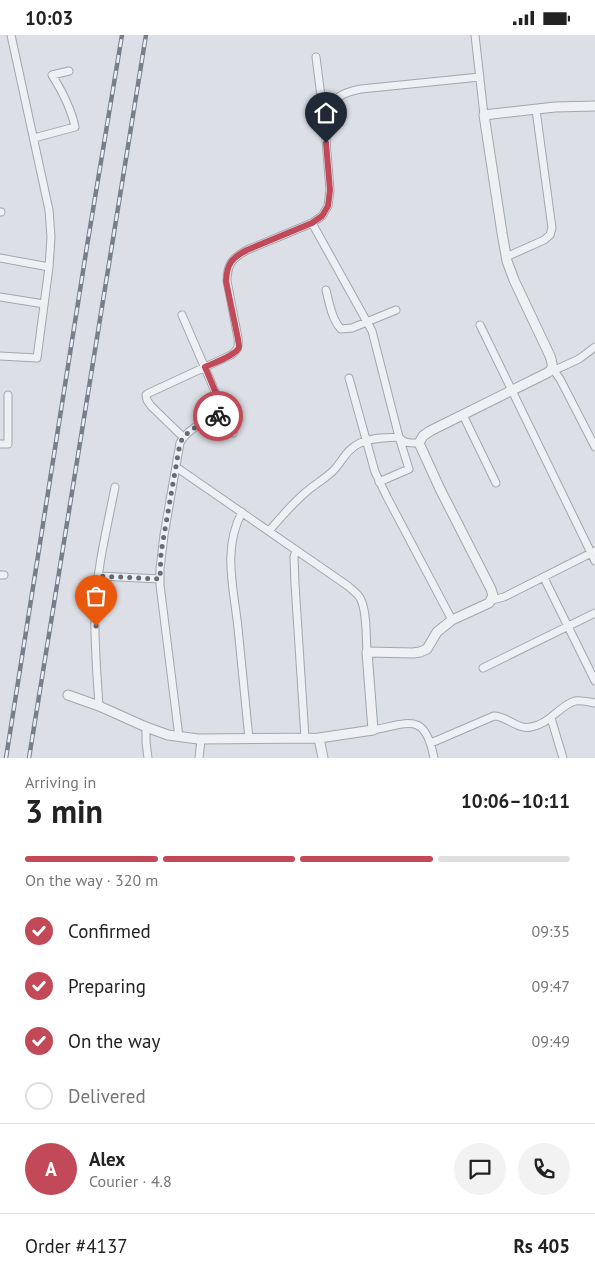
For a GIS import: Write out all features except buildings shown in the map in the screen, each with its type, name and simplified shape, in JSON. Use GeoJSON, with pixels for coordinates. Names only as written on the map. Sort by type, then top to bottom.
{"type":"FeatureCollection","features":[{"type":"Feature","properties":{"kind":"street"},"geometry":{"type":"LineString","coordinates":[[0,356],[37,358],[49,267],[49,210],[11,35]]}},
{"type":"Feature","properties":{"kind":"street"},"geometry":{"type":"LineString","coordinates":[[475,35],[484,115],[506,257],[514,280],[550,356],[554,369],[595,447]]}},
{"type":"Feature","properties":{"kind":"street"},"geometry":{"type":"LineString","coordinates":[[183,437],[151,406],[146,395],[236,351],[239,347],[238,339],[226,281],[227,271],[231,262],[237,255],[247,250],[312,223],[322,216],[328,206],[330,190],[316,57]]}},
{"type":"Feature","properties":{"kind":"street"},"geometry":{"type":"LineString","coordinates":[[34,137],[75,127],[66,99],[52,75],[69,71]]}},
{"type":"Feature","properties":{"kind":"street"},"geometry":{"type":"LineString","coordinates":[[323,113],[336,98],[346,92],[480,77]]}},
{"type":"Feature","properties":{"kind":"street"},"geometry":{"type":"LineString","coordinates":[[484,115],[555,107],[595,106]]}},
{"type":"Feature","properties":{"kind":"street"},"geometry":{"type":"LineString","coordinates":[[506,257],[544,240],[550,235],[552,228],[536,110]]}},
{"type":"Feature","properties":{"kind":"street"},"geometry":{"type":"LineString","coordinates":[[312,223],[372,331],[409,469],[379,482]]}},
{"type":"Feature","properties":{"kind":"street"},"geometry":{"type":"LineString","coordinates":[[0,258],[49,267]]}},
{"type":"Feature","properties":{"kind":"street"},"geometry":{"type":"LineString","coordinates":[[326,291],[335,320],[341,329],[352,328],[396,310]]}},
{"type":"Feature","properties":{"kind":"street"},"geometry":{"type":"LineString","coordinates":[[0,297],[44,304]]}},
{"type":"Feature","properties":{"kind":"street"},"geometry":{"type":"LineString","coordinates":[[182,315],[233,433]]}},
{"type":"Feature","properties":{"kind":"street"},"geometry":{"type":"LineString","coordinates":[[480,325],[593,552],[595,561]]}},
{"type":"Feature","properties":{"kind":"street"},"geometry":{"type":"LineString","coordinates":[[419,443],[423,435],[554,369],[579,359],[595,347]]}},
{"type":"Feature","properties":{"kind":"street"},"geometry":{"type":"LineString","coordinates":[[349,378],[379,482],[452,620]]}},
{"type":"Feature","properties":{"kind":"street"},"geometry":{"type":"LineString","coordinates":[[0,444],[8,444],[8,395]]}},
{"type":"Feature","properties":{"kind":"street"},"geometry":{"type":"LineString","coordinates":[[179,737],[160,579],[162,544],[180,443],[183,437],[191,430],[224,412]]}},
{"type":"Feature","properties":{"kind":"street"},"geometry":{"type":"LineString","coordinates":[[463,415],[496,483]]}},
{"type":"Feature","properties":{"kind":"street"},"geometry":{"type":"LineString","coordinates":[[269,531],[291,505],[335,469],[350,450],[360,443],[376,438],[399,437]]}},
{"type":"Feature","properties":{"kind":"street"},"geometry":{"type":"LineString","coordinates":[[399,437],[402,441],[408,443],[419,443]]}},
{"type":"Feature","properties":{"kind":"street"},"geometry":{"type":"LineString","coordinates":[[419,443],[440,489],[491,589],[492,599]]}},
{"type":"Feature","properties":{"kind":"street"},"geometry":{"type":"LineString","coordinates":[[176,467],[348,586],[358,595],[364,608],[373,730]]}},
{"type":"Feature","properties":{"kind":"street"},"geometry":{"type":"LineString","coordinates":[[99,706],[95,611],[99,576],[115,487]]}},
{"type":"Feature","properties":{"kind":"street"},"geometry":{"type":"LineString","coordinates":[[242,512],[234,531],[230,568],[238,626],[249,739]]}},
{"type":"Feature","properties":{"kind":"street"},"geometry":{"type":"LineString","coordinates":[[296,550],[294,557],[305,738]]}},
{"type":"Feature","properties":{"kind":"street"},"geometry":{"type":"LineString","coordinates":[[367,652],[420,652],[426,649],[437,632],[452,620],[489,603],[492,599],[504,597],[544,578],[593,552]]}},
{"type":"Feature","properties":{"kind":"street"},"geometry":{"type":"LineString","coordinates":[[99,576],[160,579]]}},
{"type":"Feature","properties":{"kind":"street"},"geometry":{"type":"LineString","coordinates":[[544,578],[595,681]]}},
{"type":"Feature","properties":{"kind":"street"},"geometry":{"type":"LineString","coordinates":[[483,668],[595,613]]}},
{"type":"Feature","properties":{"kind":"street"},"geometry":{"type":"LineString","coordinates":[[68,695],[168,735],[201,739],[319,738],[414,723],[422,726],[428,735],[434,758]]}},
{"type":"Feature","properties":{"kind":"street"},"geometry":{"type":"LineString","coordinates":[[431,743],[494,716],[500,716],[522,727],[531,727],[551,718],[576,701],[595,703]]}},
{"type":"Feature","properties":{"kind":"street"},"geometry":{"type":"LineString","coordinates":[[551,718],[563,758]]}},
{"type":"Feature","properties":{"kind":"street"},"geometry":{"type":"LineString","coordinates":[[146,727],[148,758]]}},
{"type":"Feature","properties":{"kind":"street"},"geometry":{"type":"LineString","coordinates":[[319,738],[323,758]]}},
{"type":"Feature","properties":{"kind":"street"},"geometry":{"type":"LineString","coordinates":[[199,758],[201,739]]}},
{"type":"Feature","properties":{"kind":"railway"},"geometry":{"type":"LineString","coordinates":[[6,758],[122,35]]}},
{"type":"Feature","properties":{"kind":"railway"},"geometry":{"type":"LineString","coordinates":[[29,758],[146,35]]}},
{"type":"Feature","properties":{"kind":"way so far"},"geometry":{"type":"LineString","coordinates":[[96,626],[95,611],[99,576],[160,579],[161,553],[180,443],[191,430],[218,416]]}},
{"type":"Feature","properties":{"kind":"route"},"geometry":{"type":"LineString","coordinates":[[218,416],[224,412],[205,367],[231,355],[239,347],[226,281],[227,271],[237,255],[312,223],[322,216],[328,206],[330,190],[326,143]]}}]}
